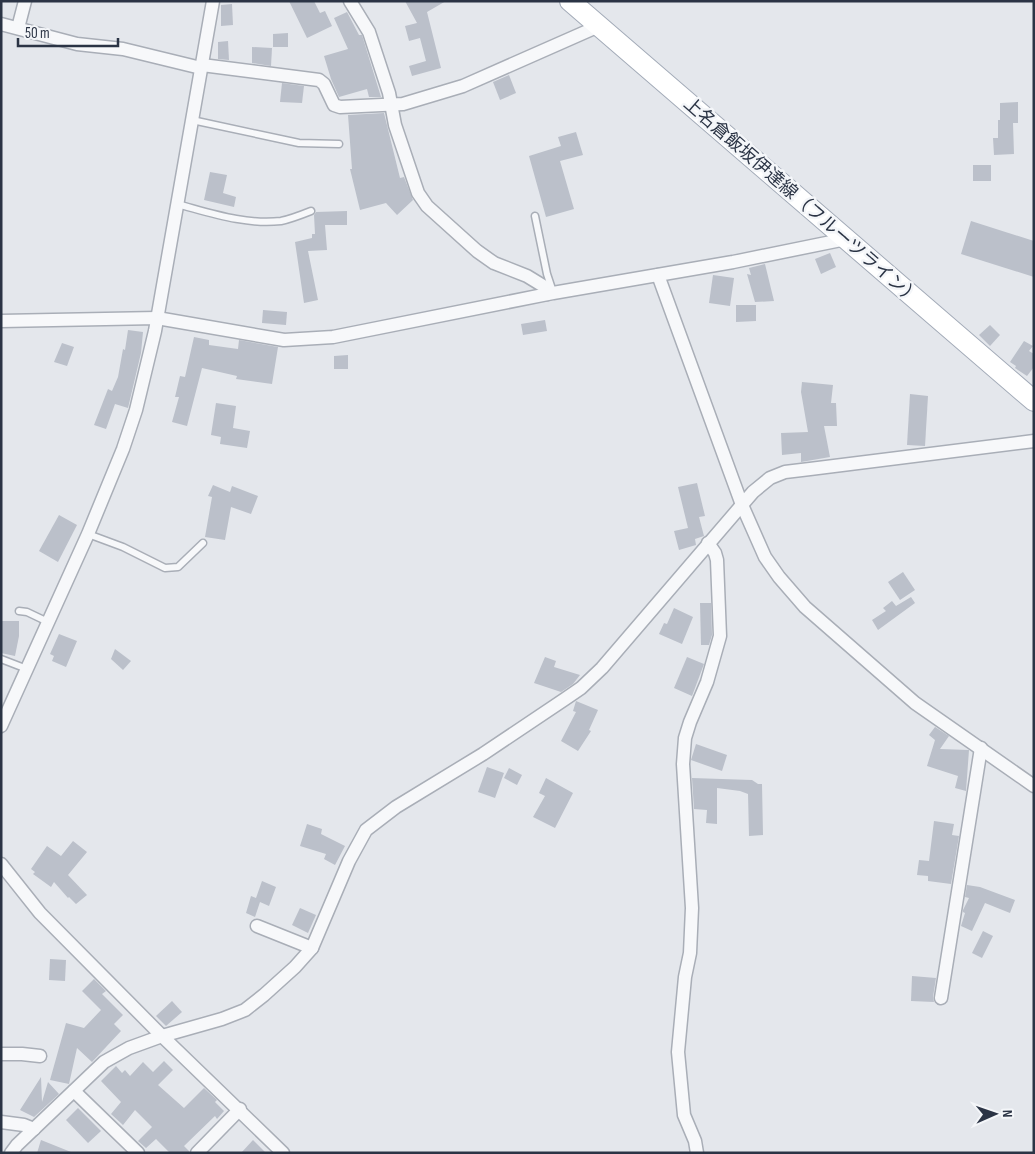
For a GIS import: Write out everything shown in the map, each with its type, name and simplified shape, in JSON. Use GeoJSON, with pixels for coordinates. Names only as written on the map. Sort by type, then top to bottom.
{"type":"FeatureCollection","features":[{"type":"Feature","properties":{"kind":"main road","name":"上名倉飯坂伊達線（フルーツライン）"},"geometry":{"type":"LineString","coordinates":[[570,1],[1034,401]]}},
{"type":"Feature","properties":{"kind":"street"},"geometry":{"type":"LineString","coordinates":[[18,28],[25,1]]}},
{"type":"Feature","properties":{"kind":"street"},"geometry":{"type":"LineString","coordinates":[[3,718],[88,534],[123,448],[136,410],[157,318],[213,1]]}},
{"type":"Feature","properties":{"kind":"street"},"geometry":{"type":"LineString","coordinates":[[350,1],[369,32],[389,93],[395,125],[418,193],[427,206],[477,251],[494,263],[526,276],[545,287],[550,293]]}},
{"type":"Feature","properties":{"kind":"street"},"geometry":{"type":"LineString","coordinates":[[1,24],[77,44],[123,49],[202,66],[319,80],[324,84],[334,105],[340,107],[403,104],[464,86],[599,26]]}},
{"type":"Feature","properties":{"kind":"street"},"geometry":{"type":"LineString","coordinates":[[1,321],[157,318],[284,340],[333,337],[550,293],[846,240]]}},
{"type":"Feature","properties":{"kind":"street"},"geometry":{"type":"LineString","coordinates":[[658,275],[742,504],[765,557],[805,607],[915,703],[1034,786]]}},
{"type":"Feature","properties":{"kind":"street"},"geometry":{"type":"LineString","coordinates":[[11,1153],[17,1145],[104,1062],[129,1048],[246,1010],[295,967],[312,948],[349,861],[366,830],[396,807],[483,754],[581,688],[602,668],[742,504],[770,478],[785,472],[1034,441]]}},
{"type":"Feature","properties":{"kind":"street"},"geometry":{"type":"LineString","coordinates":[[697,1153],[695,1141],[684,1115],[678,1052],[690,953],[692,908],[683,764],[685,738],[709,675],[720,636],[717,560],[715,553],[708,543]]}},
{"type":"Feature","properties":{"kind":"street"},"geometry":{"type":"LineString","coordinates":[[941,998],[980,748]]}},
{"type":"Feature","properties":{"kind":"street"},"geometry":{"type":"LineString","coordinates":[[1,864],[40,913],[162,1036],[240,1109],[283,1153]]}},
{"type":"Feature","properties":{"kind":"street"},"geometry":{"type":"LineString","coordinates":[[257,926],[312,948]]}},
{"type":"Feature","properties":{"kind":"street"},"geometry":{"type":"LineString","coordinates":[[1,1054],[40,1056]]}},
{"type":"Feature","properties":{"kind":"street"},"geometry":{"type":"LineString","coordinates":[[74,1091],[138,1153]]}},
{"type":"Feature","properties":{"kind":"street"},"geometry":{"type":"LineString","coordinates":[[197,1153],[240,1109]]}},
{"type":"Feature","properties":{"kind":"street"},"geometry":{"type":"LineString","coordinates":[[1,1122],[24,1125],[34,1129]]}},
{"type":"Feature","properties":{"kind":"lane"},"geometry":{"type":"LineString","coordinates":[[192,120],[299,143],[339,144]]}},
{"type":"Feature","properties":{"kind":"lane"},"geometry":{"type":"LineString","coordinates":[[177,204],[223,217],[255,222],[282,221],[311,211]]}},
{"type":"Feature","properties":{"kind":"lane"},"geometry":{"type":"LineString","coordinates":[[535,216],[550,293]]}},
{"type":"Feature","properties":{"kind":"lane"},"geometry":{"type":"LineString","coordinates":[[88,534],[123,547],[166,568],[178,567],[203,543]]}},
{"type":"Feature","properties":{"kind":"lane"},"geometry":{"type":"LineString","coordinates":[[19,611],[27,612],[48,622]]}},
{"type":"Feature","properties":{"kind":"lane"},"geometry":{"type":"LineString","coordinates":[[1,659],[27,669]]}},
{"type":"Feature","properties":{"kind":"building"},"geometry":{"type":"Polygon","coordinates":[[[289,1],[314,1],[320,13],[325,11],[332,26],[307,38],[289,1]]]}},
{"type":"Feature","properties":{"kind":"building"},"geometry":{"type":"Polygon","coordinates":[[[405,1],[446,1],[427,12],[441,68],[412,76],[409,66],[426,61],[420,38],[409,41],[405,26],[417,23],[405,1]]]}},
{"type":"Feature","properties":{"kind":"building"},"geometry":{"type":"Polygon","coordinates":[[[232,4],[233,25],[221,26],[221,5],[232,4]]]}},
{"type":"Feature","properties":{"kind":"building"},"geometry":{"type":"Polygon","coordinates":[[[347,12],[359,35],[362,35],[381,97],[369,97],[367,89],[339,97],[331,79],[324,56],[348,49],[334,18],[347,12]]]}},
{"type":"Feature","properties":{"kind":"building"},"geometry":{"type":"Polygon","coordinates":[[[288,33],[288,47],[273,47],[273,34],[288,33]]]}},
{"type":"Feature","properties":{"kind":"building"},"geometry":{"type":"Polygon","coordinates":[[[228,41],[229,60],[218,59],[218,42],[228,41]]]}},
{"type":"Feature","properties":{"kind":"building"},"geometry":{"type":"Polygon","coordinates":[[[252,47],[272,48],[271,66],[252,63],[252,47]]]}},
{"type":"Feature","properties":{"kind":"building"},"geometry":{"type":"Polygon","coordinates":[[[509,75],[516,93],[500,100],[493,82],[509,75]]]}},
{"type":"Feature","properties":{"kind":"building"},"geometry":{"type":"Polygon","coordinates":[[[282,83],[304,86],[302,103],[280,102],[282,83]]]}},
{"type":"Feature","properties":{"kind":"building"},"geometry":{"type":"Polygon","coordinates":[[[1018,102],[1018,123],[1013,123],[1014,154],[994,155],[993,138],[998,138],[1000,103],[1018,102]]]}},
{"type":"Feature","properties":{"kind":"building"},"geometry":{"type":"Polygon","coordinates":[[[384,113],[400,178],[404,177],[413,200],[397,215],[386,203],[360,210],[350,169],[352,169],[348,115],[384,113]]]}},
{"type":"Feature","properties":{"kind":"building"},"geometry":{"type":"Polygon","coordinates":[[[576,132],[583,155],[560,161],[574,209],[546,217],[529,156],[561,146],[558,137],[576,132]]]}},
{"type":"Feature","properties":{"kind":"building"},"geometry":{"type":"Polygon","coordinates":[[[973,165],[991,165],[991,181],[973,181],[973,165]]]}},
{"type":"Feature","properties":{"kind":"building"},"geometry":{"type":"Polygon","coordinates":[[[210,172],[227,175],[223,193],[236,197],[234,207],[204,200],[210,172]]]}},
{"type":"Feature","properties":{"kind":"building"},"geometry":{"type":"Polygon","coordinates":[[[347,211],[347,225],[325,225],[327,250],[308,251],[318,300],[304,303],[295,242],[312,238],[312,234],[315,234],[314,215],[316,212],[347,211]]]}},
{"type":"Feature","properties":{"kind":"building"},"geometry":{"type":"Polygon","coordinates":[[[971,221],[1034,241],[1034,277],[961,254],[971,221]]]}},
{"type":"Feature","properties":{"kind":"building"},"geometry":{"type":"Polygon","coordinates":[[[830,253],[836,267],[821,274],[815,259],[830,253]]]}},
{"type":"Feature","properties":{"kind":"building"},"geometry":{"type":"Polygon","coordinates":[[[765,264],[774,301],[755,302],[747,274],[751,275],[749,268],[765,264]]]}},
{"type":"Feature","properties":{"kind":"building"},"geometry":{"type":"Polygon","coordinates":[[[713,275],[734,278],[730,306],[709,303],[713,275]]]}},
{"type":"Feature","properties":{"kind":"building"},"geometry":{"type":"Polygon","coordinates":[[[736,305],[756,305],[756,321],[736,322],[736,305]]]}},
{"type":"Feature","properties":{"kind":"building"},"geometry":{"type":"Polygon","coordinates":[[[263,310],[287,312],[286,325],[262,323],[263,310]]]}},
{"type":"Feature","properties":{"kind":"building"},"geometry":{"type":"Polygon","coordinates":[[[545,320],[547,331],[523,335],[521,324],[545,320]]]}},
{"type":"Feature","properties":{"kind":"building"},"geometry":{"type":"Polygon","coordinates":[[[990,325],[1000,335],[990,346],[979,335],[990,325]]]}},
{"type":"Feature","properties":{"kind":"building"},"geometry":{"type":"Polygon","coordinates":[[[128,330],[143,332],[141,353],[128,408],[115,404],[106,429],[94,425],[108,389],[112,391],[118,377],[128,330]]]}},
{"type":"Feature","properties":{"kind":"building"},"geometry":{"type":"Polygon","coordinates":[[[194,337],[209,340],[209,345],[238,349],[239,340],[278,347],[272,384],[236,379],[237,376],[202,368],[187,426],[172,422],[179,397],[175,397],[180,376],[185,377],[194,337]]]}},
{"type":"Feature","properties":{"kind":"building"},"geometry":{"type":"Polygon","coordinates":[[[1024,341],[1033,346],[1029,351],[1034,354],[1034,367],[1027,376],[1010,362],[1024,341]]]}},
{"type":"Feature","properties":{"kind":"building"},"geometry":{"type":"Polygon","coordinates":[[[62,343],[74,347],[67,366],[54,362],[62,343]]]}},
{"type":"Feature","properties":{"kind":"building"},"geometry":{"type":"Polygon","coordinates":[[[348,355],[348,369],[334,369],[334,356],[348,355]]]}},
{"type":"Feature","properties":{"kind":"building"},"geometry":{"type":"Polygon","coordinates":[[[802,382],[833,385],[831,403],[836,403],[837,426],[824,426],[830,457],[801,462],[801,453],[782,455],[781,433],[808,432],[801,392],[802,382]]]}},
{"type":"Feature","properties":{"kind":"building"},"geometry":{"type":"Polygon","coordinates":[[[910,394],[928,396],[925,446],[907,445],[910,394]]]}},
{"type":"Feature","properties":{"kind":"building"},"geometry":{"type":"Polygon","coordinates":[[[216,403],[236,406],[233,428],[250,431],[247,448],[220,444],[221,437],[211,435],[216,403]]]}},
{"type":"Feature","properties":{"kind":"building"},"geometry":{"type":"Polygon","coordinates":[[[697,483],[705,516],[699,517],[704,536],[695,539],[696,545],[679,550],[674,531],[688,528],[678,487],[697,483]]]}},
{"type":"Feature","properties":{"kind":"building"},"geometry":{"type":"Polygon","coordinates":[[[213,485],[230,492],[232,486],[258,496],[251,514],[231,507],[225,540],[205,537],[212,497],[208,496],[213,485]]]}},
{"type":"Feature","properties":{"kind":"building"},"geometry":{"type":"Polygon","coordinates":[[[59,515],[77,525],[58,562],[39,551],[59,515]]]}},
{"type":"Feature","properties":{"kind":"building"},"geometry":{"type":"Polygon","coordinates":[[[903,572],[915,590],[900,600],[888,582],[903,572]]]}},
{"type":"Feature","properties":{"kind":"building"},"geometry":{"type":"Polygon","coordinates":[[[911,597],[915,603],[878,630],[872,620],[886,611],[883,608],[892,601],[896,606],[911,597]]]}},
{"type":"Feature","properties":{"kind":"building"},"geometry":{"type":"Polygon","coordinates":[[[700,603],[711,603],[712,635],[709,645],[701,645],[700,603]]]}},
{"type":"Feature","properties":{"kind":"building"},"geometry":{"type":"Polygon","coordinates":[[[674,608],[693,617],[682,644],[659,634],[664,623],[667,624],[674,608]]]}},
{"type":"Feature","properties":{"kind":"building"},"geometry":{"type":"Polygon","coordinates":[[[1,621],[19,621],[19,636],[15,656],[1,653],[1,621]]]}},
{"type":"Feature","properties":{"kind":"building"},"geometry":{"type":"Polygon","coordinates":[[[59,634],[77,641],[66,667],[52,661],[54,656],[50,654],[59,634]]]}},
{"type":"Feature","properties":{"kind":"building"},"geometry":{"type":"Polygon","coordinates":[[[115,649],[131,661],[123,670],[111,659],[115,649]]]}},
{"type":"Feature","properties":{"kind":"building"},"geometry":{"type":"Polygon","coordinates":[[[545,657],[556,661],[554,667],[580,675],[573,684],[561,692],[534,683],[545,657]]]}},
{"type":"Feature","properties":{"kind":"building"},"geometry":{"type":"Polygon","coordinates":[[[687,657],[704,664],[692,696],[674,688],[687,657]]]}},
{"type":"Feature","properties":{"kind":"building"},"geometry":{"type":"Polygon","coordinates":[[[576,701],[598,710],[589,730],[591,731],[578,751],[561,741],[576,712],[573,711],[576,701]]]}},
{"type":"Feature","properties":{"kind":"building"},"geometry":{"type":"Polygon","coordinates":[[[935,727],[949,736],[940,749],[969,750],[966,791],[955,788],[958,776],[927,766],[935,740],[929,735],[935,727]]]}},
{"type":"Feature","properties":{"kind":"building"},"geometry":{"type":"Polygon","coordinates":[[[696,744],[727,755],[722,771],[691,760],[696,744]]]}},
{"type":"Feature","properties":{"kind":"building"},"geometry":{"type":"Polygon","coordinates":[[[487,767],[504,773],[495,798],[478,792],[487,767]]]}},
{"type":"Feature","properties":{"kind":"building"},"geometry":{"type":"Polygon","coordinates":[[[509,768],[522,775],[517,785],[504,778],[509,768]]]}},
{"type":"Feature","properties":{"kind":"building"},"geometry":{"type":"Polygon","coordinates":[[[546,778],[573,793],[555,828],[533,817],[545,796],[539,793],[546,778]]]}},
{"type":"Feature","properties":{"kind":"building"},"geometry":{"type":"Polygon","coordinates":[[[692,778],[752,780],[762,784],[763,835],[749,836],[748,794],[740,791],[717,788],[717,824],[706,823],[707,810],[694,809],[692,778]]]}},
{"type":"Feature","properties":{"kind":"building"},"geometry":{"type":"Polygon","coordinates":[[[934,821],[954,824],[952,835],[959,836],[951,884],[928,881],[928,876],[917,875],[919,860],[929,861],[934,821]]]}},
{"type":"Feature","properties":{"kind":"building"},"geometry":{"type":"Polygon","coordinates":[[[307,824],[322,829],[321,834],[345,846],[335,865],[324,859],[326,854],[300,846],[307,824]]]}},
{"type":"Feature","properties":{"kind":"building"},"geometry":{"type":"Polygon","coordinates":[[[73,841],[87,852],[68,875],[87,895],[76,904],[54,882],[51,887],[33,874],[35,872],[31,869],[47,846],[61,856],[73,841]]]}},
{"type":"Feature","properties":{"kind":"building"},"geometry":{"type":"Polygon","coordinates":[[[262,881],[276,887],[269,906],[260,902],[255,917],[246,913],[251,896],[256,898],[262,881]]]}},
{"type":"Feature","properties":{"kind":"building"},"geometry":{"type":"Polygon","coordinates":[[[967,885],[980,887],[1015,900],[1010,913],[985,903],[972,931],[961,926],[965,913],[963,910],[969,898],[965,897],[967,885]]]}},
{"type":"Feature","properties":{"kind":"building"},"geometry":{"type":"Polygon","coordinates":[[[300,908],[316,915],[308,933],[292,925],[300,908]]]}},
{"type":"Feature","properties":{"kind":"building"},"geometry":{"type":"Polygon","coordinates":[[[983,931],[993,936],[982,958],[972,953],[983,931]]]}},
{"type":"Feature","properties":{"kind":"building"},"geometry":{"type":"Polygon","coordinates":[[[50,959],[66,960],[65,981],[49,980],[50,959]]]}},
{"type":"Feature","properties":{"kind":"building"},"geometry":{"type":"Polygon","coordinates":[[[912,976],[936,978],[934,1002],[911,1001],[912,976]]]}},
{"type":"Feature","properties":{"kind":"building"},"geometry":{"type":"Polygon","coordinates":[[[94,979],[106,991],[102,994],[123,1015],[114,1024],[121,1031],[92,1062],[77,1048],[69,1084],[50,1080],[66,1023],[84,1028],[101,1010],[82,991],[94,979]]]}},
{"type":"Feature","properties":{"kind":"building"},"geometry":{"type":"Polygon","coordinates":[[[172,1001],[182,1012],[166,1026],[156,1016],[172,1001]]]}},
{"type":"Feature","properties":{"kind":"building"},"geometry":{"type":"Polygon","coordinates":[[[164,1061],[173,1070],[158,1085],[184,1108],[204,1088],[217,1100],[215,1102],[224,1111],[217,1119],[215,1116],[184,1146],[189,1153],[170,1153],[156,1139],[146,1148],[138,1141],[152,1127],[135,1110],[123,1125],[111,1114],[121,1102],[101,1081],[116,1066],[122,1073],[125,1070],[130,1076],[143,1062],[153,1072],[164,1061]]]}},
{"type":"Feature","properties":{"kind":"building"},"geometry":{"type":"Polygon","coordinates":[[[41,1077],[42,1102],[48,1082],[59,1094],[34,1117],[20,1110],[41,1077]]]}},
{"type":"Feature","properties":{"kind":"building"},"geometry":{"type":"Polygon","coordinates":[[[78,1108],[101,1131],[88,1143],[66,1120],[78,1108]]]}},
{"type":"Feature","properties":{"kind":"building"},"geometry":{"type":"Polygon","coordinates":[[[41,1140],[71,1152],[71,1153],[37,1153],[41,1140]]]}},
{"type":"Feature","properties":{"kind":"building"},"geometry":{"type":"Polygon","coordinates":[[[253,1140],[266,1153],[241,1153],[253,1140]]]}}]}
